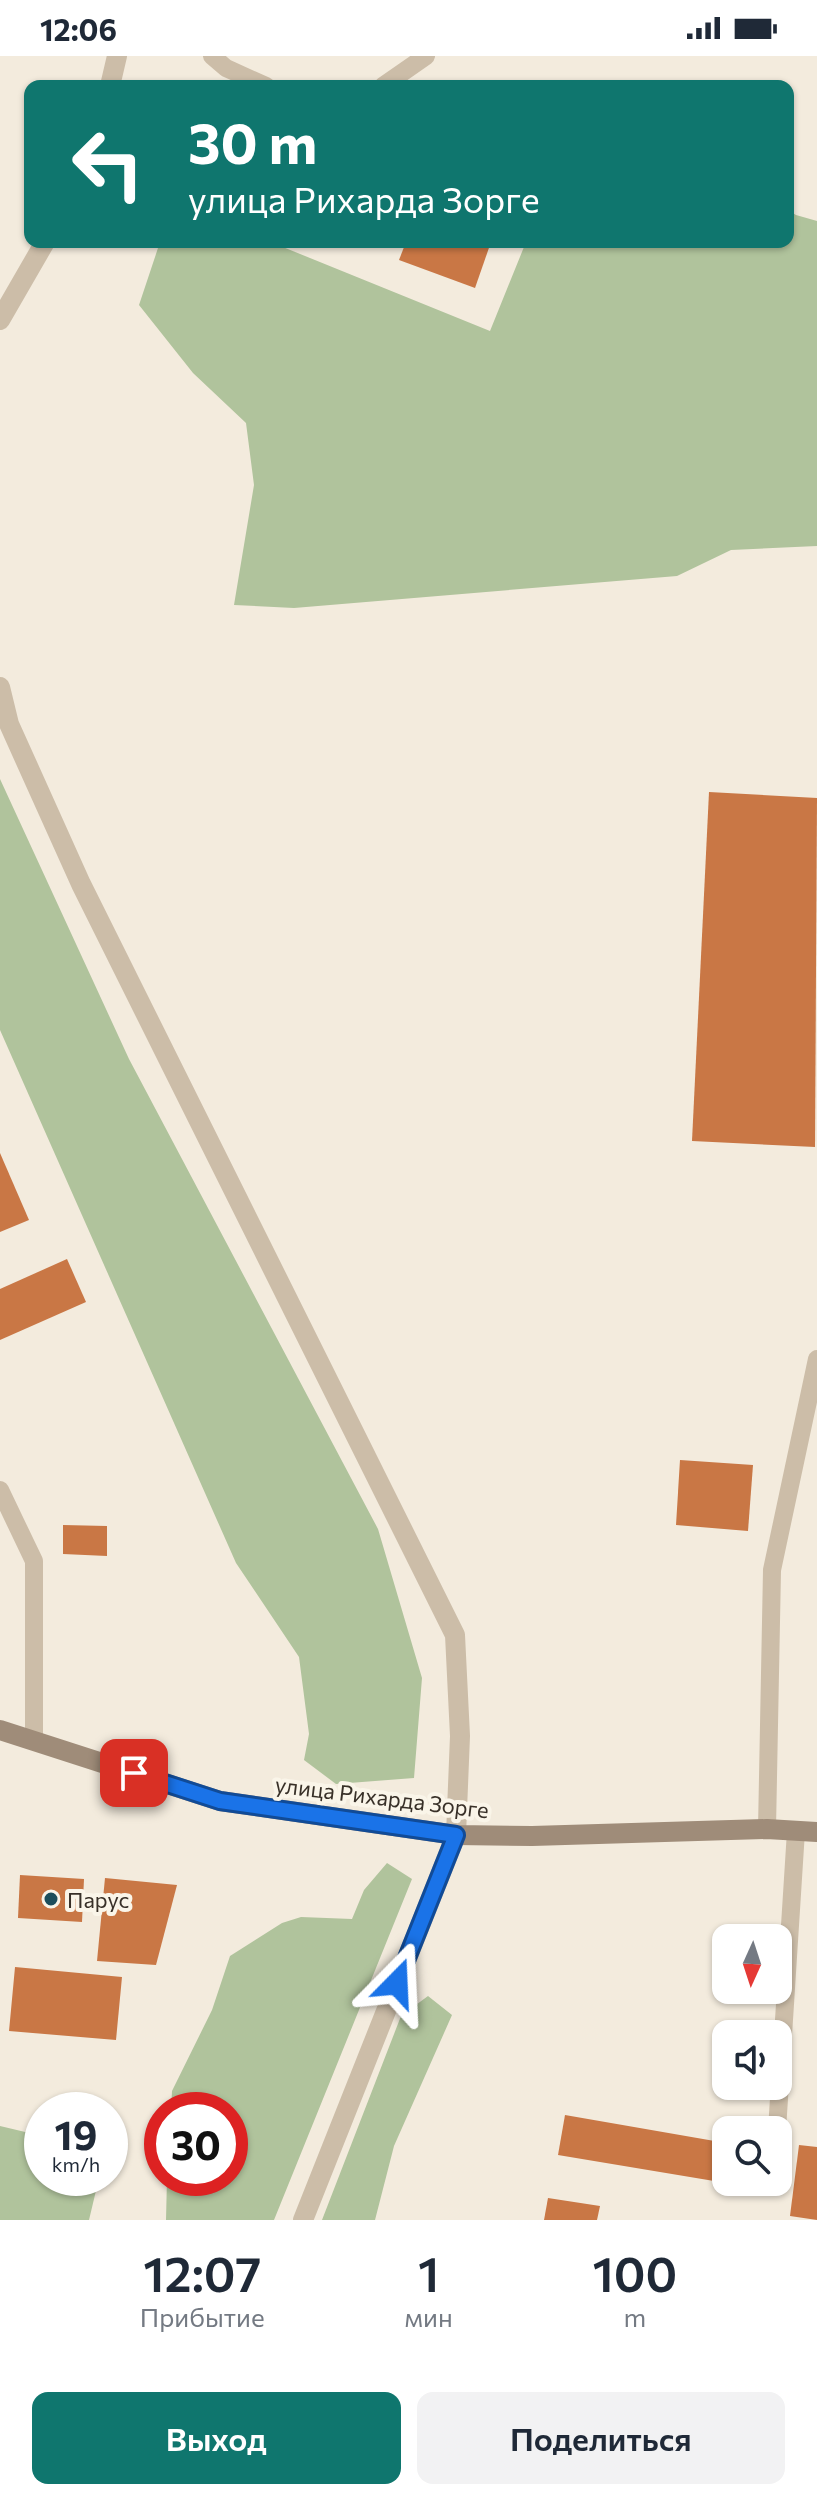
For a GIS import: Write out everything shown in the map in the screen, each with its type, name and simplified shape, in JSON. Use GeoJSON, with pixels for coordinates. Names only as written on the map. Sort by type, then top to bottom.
{"type":"FeatureCollection","features":[{"type":"Feature","properties":{"kind":"main road","name":"улица Рихарда Зорге"},"geometry":{"type":"LineString","coordinates":[[0,1730],[220,1801],[456,1835],[546,1836],[767,1829],[817,1832]]}},
{"type":"Feature","properties":{"kind":"street"},"geometry":{"type":"LineString","coordinates":[[111,80],[117,56]]}},
{"type":"Feature","properties":{"kind":"street"},"geometry":{"type":"LineString","coordinates":[[0,320],[42,248]]}},
{"type":"Feature","properties":{"kind":"street"},"geometry":{"type":"LineString","coordinates":[[0,687],[9,724],[81,884],[455,1635],[460,1736],[456,1835],[303,2220]]}},
{"type":"Feature","properties":{"kind":"lane"},"geometry":{"type":"LineString","coordinates":[[212,56],[226,68],[253,80]]}},
{"type":"Feature","properties":{"kind":"lane"},"geometry":{"type":"LineString","coordinates":[[392,80],[426,56]]}},
{"type":"Feature","properties":{"kind":"lane"},"geometry":{"type":"LineString","coordinates":[[767,1829],[772,1570],[812,1397],[817,1359]]}},
{"type":"Feature","properties":{"kind":"lane"},"geometry":{"type":"LineString","coordinates":[[0,1490],[34,1561],[34,1739]]}},
{"type":"Feature","properties":{"kind":"lane"},"geometry":{"type":"LineString","coordinates":[[778,2116],[796,1831]]}},
{"type":"Feature","properties":{"kind":"green space"},"geometry":{"type":"Polygon","coordinates":[[[794,214],[817,221],[817,546],[731,550],[677,576],[294,608],[234,605],[254,485],[246,423],[193,373],[139,305],[158,248],[285,248],[490,331],[524,248],[794,248],[794,214]]]}},
{"type":"Feature","properties":{"kind":"green space"},"geometry":{"type":"Polygon","coordinates":[[[0,779],[129,1059],[378,1529],[422,1678],[414,1778],[336,1784],[304,1760],[309,1734],[299,1657],[236,1563],[0,1030],[0,779]]]}},
{"type":"Feature","properties":{"kind":"green space"},"geometry":{"type":"Polygon","coordinates":[[[387,1863],[412,1879],[274,2220],[166,2220],[167,2196],[248,2196],[248,2092],[172,2092],[212,2010],[230,1956],[282,1923],[301,1917],[352,1919],[364,1890],[387,1863]]]}},
{"type":"Feature","properties":{"kind":"green space"},"geometry":{"type":"Polygon","coordinates":[[[428,1996],[452,2015],[394,2146],[375,2220],[322,2220],[401,2016],[428,1996]]]}},
{"type":"Feature","properties":{"kind":"green space"},"geometry":{"type":"Polygon","coordinates":[[[0,2126],[24,2132],[24,2196],[95,2196],[89,2220],[0,2220],[0,2126]]]}},
{"type":"Feature","properties":{"kind":"building"},"geometry":{"type":"Polygon","coordinates":[[[404,248],[489,248],[475,288],[399,260],[404,248]]]}},
{"type":"Feature","properties":{"kind":"building"},"geometry":{"type":"Polygon","coordinates":[[[709,792],[817,798],[815,1147],[692,1141],[709,792]]]}},
{"type":"Feature","properties":{"kind":"building"},"geometry":{"type":"Polygon","coordinates":[[[0,1153],[29,1220],[0,1232],[0,1153]]]}},
{"type":"Feature","properties":{"kind":"building"},"geometry":{"type":"Polygon","coordinates":[[[67,1259],[86,1302],[0,1340],[0,1289],[67,1259]]]}},
{"type":"Feature","properties":{"kind":"building"},"geometry":{"type":"Polygon","coordinates":[[[680,1460],[753,1465],[748,1531],[676,1525],[680,1460]]]}},
{"type":"Feature","properties":{"kind":"building"},"geometry":{"type":"Polygon","coordinates":[[[63,1525],[107,1526],[107,1556],[63,1554],[63,1525]]]}},
{"type":"Feature","properties":{"kind":"building","name":"Парус"},"geometry":{"type":"Polygon","coordinates":[[[20,1875],[84,1879],[82,1922],[18,1918],[20,1875]]]}},
{"type":"Feature","properties":{"kind":"building"},"geometry":{"type":"Polygon","coordinates":[[[105,1878],[177,1885],[156,1965],[97,1961],[105,1878]]]}},
{"type":"Feature","properties":{"kind":"building"},"geometry":{"type":"Polygon","coordinates":[[[15,1967],[122,1977],[116,2040],[9,2031],[15,1967]]]}},
{"type":"Feature","properties":{"kind":"building"},"geometry":{"type":"Polygon","coordinates":[[[565,2115],[712,2141],[712,2181],[558,2155],[565,2115]]]}},
{"type":"Feature","properties":{"kind":"building"},"geometry":{"type":"Polygon","coordinates":[[[799,2145],[817,2147],[817,2220],[790,2216],[799,2145]]]}},
{"type":"Feature","properties":{"kind":"building"},"geometry":{"type":"Polygon","coordinates":[[[548,2198],[600,2206],[597,2220],[544,2220],[548,2198]]]}},
{"type":"Feature","properties":{"kind":"place","name":"Парус"},"geometry":{"type":"Point","coordinates":[51,1899]}},
{"type":"Feature","properties":{"kind":"route"},"geometry":{"type":"LineString","coordinates":[[134,1773],[220,1801],[456,1835],[397,1983]]}}]}
